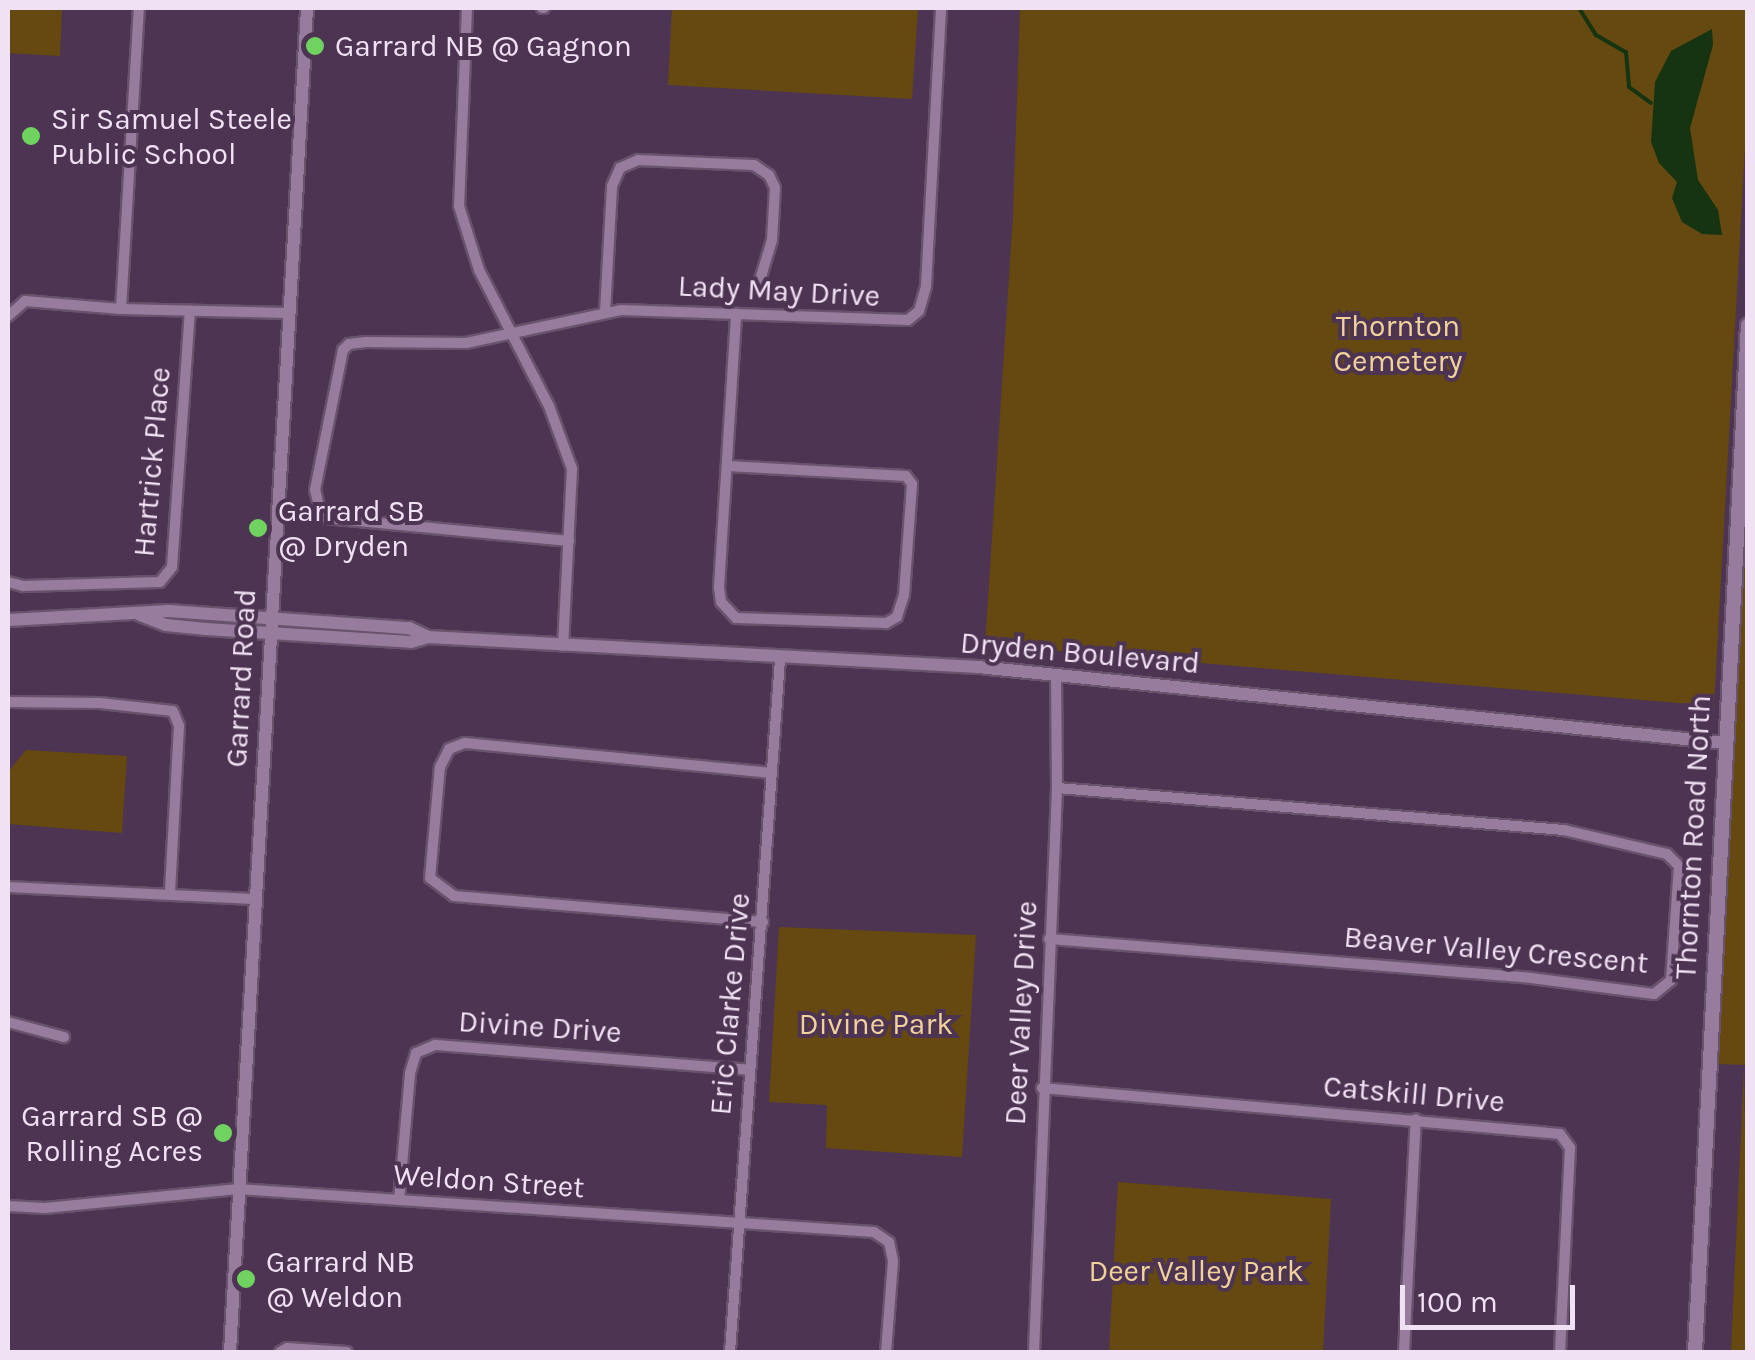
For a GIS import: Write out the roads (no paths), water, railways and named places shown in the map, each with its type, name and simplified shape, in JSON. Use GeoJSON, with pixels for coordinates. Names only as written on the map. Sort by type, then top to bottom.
{"type":"FeatureCollection","features":[{"type":"Feature","properties":{"kind":"main road","name":"Thornton Road North"},"geometry":{"type":"LineString","coordinates":[[1695,1352],[1748,325]]}},
{"type":"Feature","properties":{"kind":"street"},"geometry":{"type":"LineString","coordinates":[[121,309],[138,8]]}},
{"type":"Feature","properties":{"kind":"street","name":"Garrard Road"},"geometry":{"type":"LineString","coordinates":[[230,1352],[269,626],[308,8]]}},
{"type":"Feature","properties":{"kind":"street"},"geometry":{"type":"LineString","coordinates":[[466,8],[459,206],[479,270],[549,406],[572,469],[563,646]]}},
{"type":"Feature","properties":{"kind":"street","name":"Lady May Drive"},"geometry":{"type":"LineString","coordinates":[[568,542],[326,518],[316,501],[322,446],[349,344],[466,343],[605,312],[908,320],[919,311],[926,286],[941,8]]}},
{"type":"Feature","properties":{"kind":"street"},"geometry":{"type":"LineString","coordinates":[[605,312],[612,186],[620,168],[638,160],[754,166],[769,175],[775,188],[772,240],[760,280]]}},
{"type":"Feature","properties":{"kind":"street"},"geometry":{"type":"LineString","coordinates":[[8,316],[25,301],[121,309],[290,313]]}},
{"type":"Feature","properties":{"kind":"street","name":"Hartrick Place"},"geometry":{"type":"LineString","coordinates":[[8,582],[23,586],[160,582],[172,567],[190,311]]}},
{"type":"Feature","properties":{"kind":"street"},"geometry":{"type":"LineString","coordinates":[[728,466],[906,476],[912,484],[904,595],[897,617],[886,623],[831,623],[736,618],[726,610],[719,587],[736,314]]}},
{"type":"Feature","properties":{"kind":"street","name":"Dryden Boulevard"},"geometry":{"type":"LineString","coordinates":[[8,620],[140,615],[166,624],[409,628],[428,638],[1056,676],[1725,743]]}},
{"type":"Feature","properties":{"kind":"street","name":"Eric Clarke Drive"},"geometry":{"type":"LineString","coordinates":[[730,1352],[780,659]]}},
{"type":"Feature","properties":{"kind":"street","name":"Deer Valley Drive"},"geometry":{"type":"LineString","coordinates":[[1034,1352],[1056,788],[1056,676]]}},
{"type":"Feature","properties":{"kind":"street"},"geometry":{"type":"LineString","coordinates":[[8,702],[100,702],[174,711],[178,726],[170,892]]}},
{"type":"Feature","properties":{"kind":"street"},"geometry":{"type":"LineString","coordinates":[[763,922],[454,896],[430,878],[440,766],[449,749],[466,743],[770,773]]}},
{"type":"Feature","properties":{"kind":"street","name":"Beaver Valley Crescent"},"geometry":{"type":"LineString","coordinates":[[1049,939],[1532,978],[1654,994],[1670,980],[1678,866],[1667,854],[1564,830],[1056,788]]}},
{"type":"Feature","properties":{"kind":"street"},"geometry":{"type":"LineString","coordinates":[[8,887],[254,899]]}},
{"type":"Feature","properties":{"kind":"street"},"geometry":{"type":"LineString","coordinates":[[8,1022],[64,1037]]}},
{"type":"Feature","properties":{"kind":"street","name":"Divine Drive"},"geometry":{"type":"LineString","coordinates":[[400,1200],[410,1073],[416,1052],[435,1045],[750,1070]]}},
{"type":"Feature","properties":{"kind":"street","name":"Catskill Drive"},"geometry":{"type":"LineString","coordinates":[[1042,1088],[1560,1134],[1570,1148],[1560,1352]]}},
{"type":"Feature","properties":{"kind":"street"},"geometry":{"type":"LineString","coordinates":[[1404,1352],[1416,1119]]}},
{"type":"Feature","properties":{"kind":"street","name":"Weldon Street"},"geometry":{"type":"LineString","coordinates":[[8,1206],[45,1208],[238,1188],[874,1232],[889,1242],[893,1261],[886,1352]]}},
{"type":"Feature","properties":{"kind":"street"},"geometry":{"type":"LineString","coordinates":[[280,1352],[287,1348],[348,1352]]}},
{"type":"Feature","properties":{"kind":"waterway"},"geometry":{"type":"LineString","coordinates":[[1579,8],[1596,35],[1626,52],[1629,87],[1651,103]]}},
{"type":"Feature","properties":{"kind":"place","name":"Garrard NB @ Gagnon"},"geometry":{"type":"Point","coordinates":[315,46]}},
{"type":"Feature","properties":{"kind":"place","name":"Sir Samuel Steele Public School"},"geometry":{"type":"Point","coordinates":[31,136]}},
{"type":"Feature","properties":{"kind":"place","name":"Garrard SB @ Dryden"},"geometry":{"type":"Point","coordinates":[258,528]}},
{"type":"Feature","properties":{"kind":"place","name":"Garrard SB @ Rolling Acres"},"geometry":{"type":"Point","coordinates":[223,1133]}},
{"type":"Feature","properties":{"kind":"place","name":"Garrard NB @ Weldon"},"geometry":{"type":"Point","coordinates":[246,1279]}},
{"type":"Feature","properties":{"kind":"park label","name":"Thornton Cemetery"},"geometry":{"type":"Point","coordinates":[1398,343]}},
{"type":"Feature","properties":{"kind":"park label","name":"Divine Park"},"geometry":{"type":"Point","coordinates":[876,1024]}},
{"type":"Feature","properties":{"kind":"park label","name":"Deer Valley Park"},"geometry":{"type":"Point","coordinates":[1196,1271]}}]}
